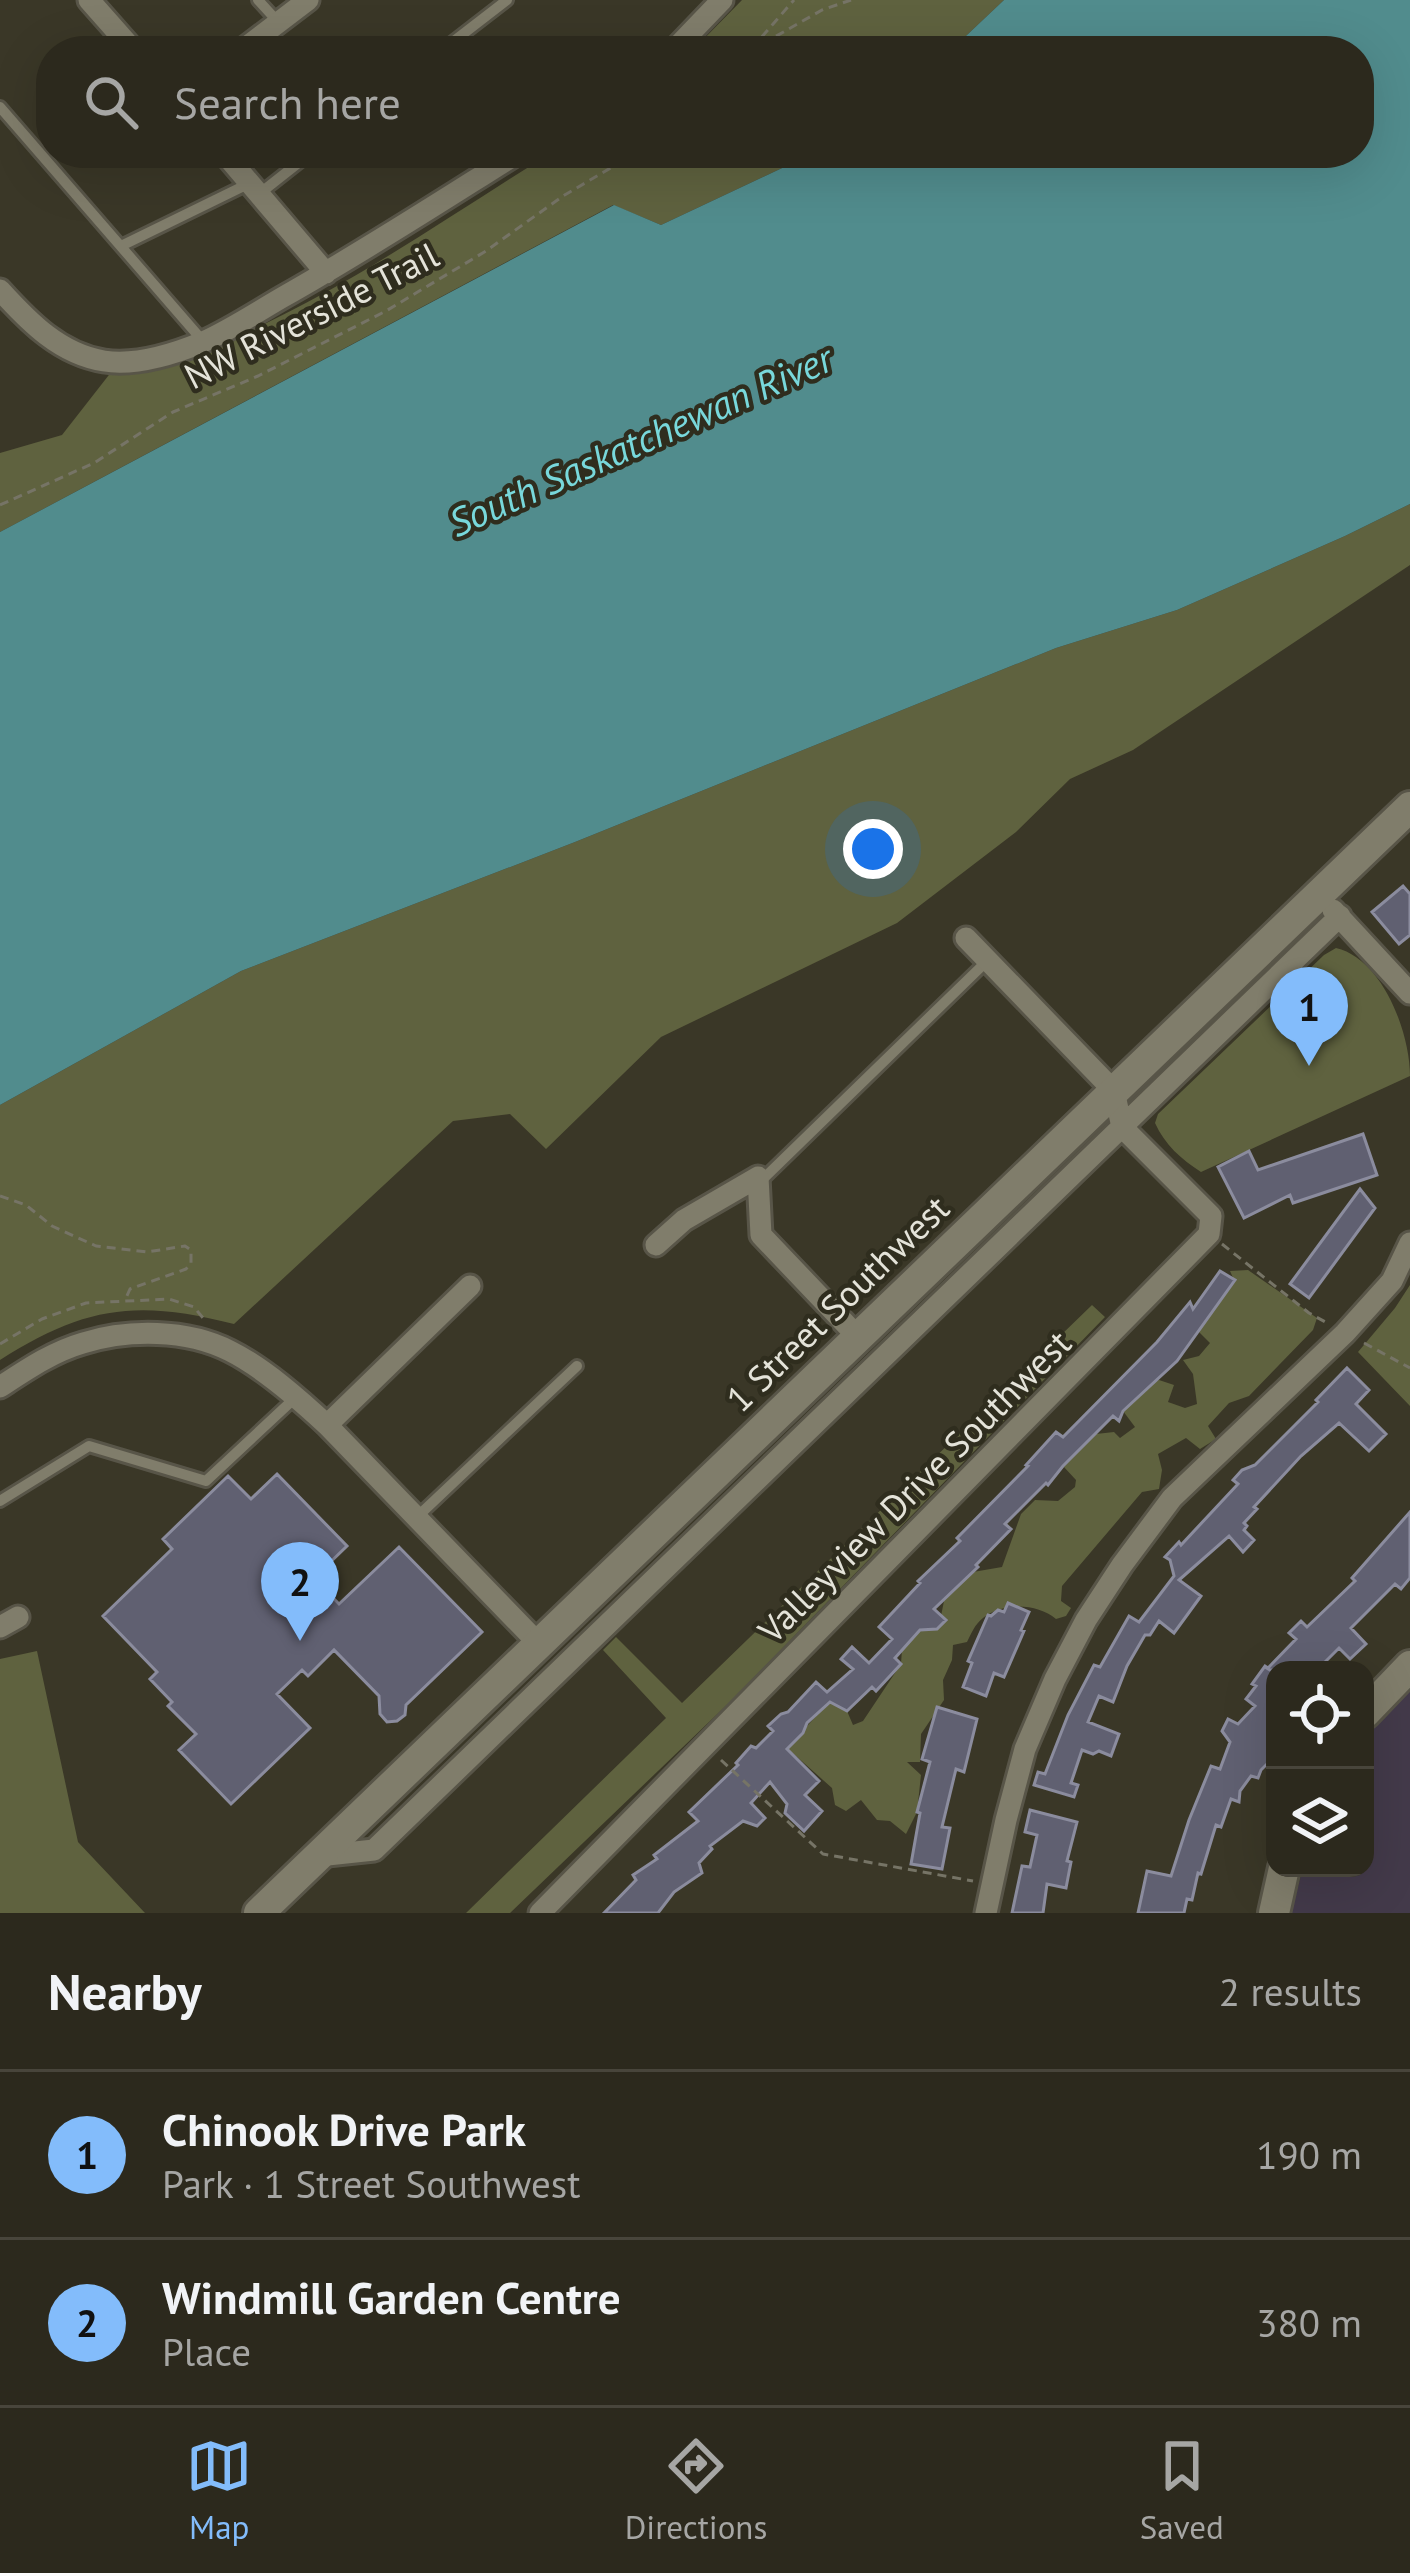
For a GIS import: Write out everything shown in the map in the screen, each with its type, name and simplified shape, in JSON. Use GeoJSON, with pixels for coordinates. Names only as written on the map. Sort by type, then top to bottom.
{"type":"FeatureCollection","features":[{"type":"Feature","properties":{"kind":"street"},"geometry":{"type":"LineString","coordinates":[[88,0],[120,36]]}},
{"type":"Feature","properties":{"kind":"street"},"geometry":{"type":"LineString","coordinates":[[262,36],[308,0]]}},
{"type":"Feature","properties":{"kind":"street"},"geometry":{"type":"LineString","coordinates":[[687,36],[722,0]]}},
{"type":"Feature","properties":{"kind":"street"},"geometry":{"type":"LineString","coordinates":[[237,168],[326,273]]}},
{"type":"Feature","properties":{"kind":"street"},"geometry":{"type":"LineString","coordinates":[[0,290],[41,332],[84,356],[106,362],[154,358],[204,342],[326,273],[494,168]]}},
{"type":"Feature","properties":{"kind":"street","name":"1 Street Southwest"},"geometry":{"type":"LineString","coordinates":[[318,1856],[374,1850],[1122,1127],[1329,905],[1410,807]]}},
{"type":"Feature","properties":{"kind":"street"},"geometry":{"type":"LineString","coordinates":[[1329,905],[1410,992]]}},
{"type":"Feature","properties":{"kind":"street","name":"1 Street Southwest"},"geometry":{"type":"LineString","coordinates":[[259,1913],[1114,1091],[1329,905]]}},
{"type":"Feature","properties":{"kind":"street"},"geometry":{"type":"LineString","coordinates":[[965,938],[1114,1091],[1122,1127],[1211,1216],[1209,1234]]}},
{"type":"Feature","properties":{"kind":"street"},"geometry":{"type":"LineString","coordinates":[[656,1245],[684,1220],[758,1177],[761,1235],[858,1337]]}},
{"type":"Feature","properties":{"kind":"street","name":"Valleyview Drive Southwest"},"geometry":{"type":"LineString","coordinates":[[540,1913],[1209,1234]]}},
{"type":"Feature","properties":{"kind":"street"},"geometry":{"type":"LineString","coordinates":[[986,1913],[1024,1749],[1086,1620],[1172,1498],[1346,1333],[1392,1281],[1410,1243]]}},
{"type":"Feature","properties":{"kind":"street"},"geometry":{"type":"LineString","coordinates":[[327,1425],[470,1286]]}},
{"type":"Feature","properties":{"kind":"street"},"geometry":{"type":"LineString","coordinates":[[0,1388],[44,1359],[83,1343],[122,1336],[161,1333],[229,1350],[327,1425],[538,1644]]}},
{"type":"Feature","properties":{"kind":"street"},"geometry":{"type":"LineString","coordinates":[[1374,1704],[1410,1666]]}},
{"type":"Feature","properties":{"kind":"street"},"geometry":{"type":"LineString","coordinates":[[1274,1913],[1282,1877]]}},
{"type":"Feature","properties":{"kind":"lane"},"geometry":{"type":"LineString","coordinates":[[258,0],[280,23]]}},
{"type":"Feature","properties":{"kind":"lane"},"geometry":{"type":"LineString","coordinates":[[461,36],[507,0]]}},
{"type":"Feature","properties":{"kind":"lane"},"geometry":{"type":"LineString","coordinates":[[0,107],[36,148]]}},
{"type":"Feature","properties":{"kind":"lane"},"geometry":{"type":"LineString","coordinates":[[53,168],[204,342]]}},
{"type":"Feature","properties":{"kind":"lane"},"geometry":{"type":"LineString","coordinates":[[121,246],[254,188],[287,168]]}},
{"type":"Feature","properties":{"kind":"lane"},"geometry":{"type":"LineString","coordinates":[[758,1184],[986,962]]}},
{"type":"Feature","properties":{"kind":"lane"},"geometry":{"type":"LineString","coordinates":[[417,1517],[577,1366]]}},
{"type":"Feature","properties":{"kind":"lane"},"geometry":{"type":"LineString","coordinates":[[0,1501],[89,1446],[206,1481],[296,1397]]}},
{"type":"Feature","properties":{"kind":"path"},"geometry":{"type":"LineString","coordinates":[[763,36],[794,0]]}},
{"type":"Feature","properties":{"kind":"path"},"geometry":{"type":"LineString","coordinates":[[776,36],[851,0]]}},
{"type":"Feature","properties":{"kind":"path","name":"NW Riverside Trail"},"geometry":{"type":"LineString","coordinates":[[0,505],[94,463],[172,412],[258,376],[386,311],[610,168]]}},
{"type":"Feature","properties":{"kind":"path"},"geometry":{"type":"LineString","coordinates":[[0,1196],[26,1205],[52,1226],[96,1246],[147,1252],[185,1246],[191,1250],[186,1269],[130,1289],[125,1300]]}},
{"type":"Feature","properties":{"kind":"path"},"geometry":{"type":"LineString","coordinates":[[1209,1234],[1309,1313],[1410,1368]]}},
{"type":"Feature","properties":{"kind":"path"},"geometry":{"type":"LineString","coordinates":[[0,1343],[42,1319],[86,1303],[169,1298],[194,1307],[204,1320]]}},
{"type":"Feature","properties":{"kind":"path"},"geometry":{"type":"LineString","coordinates":[[705,1745],[823,1854],[992,1884]]}},
{"type":"Feature","properties":{"kind":"shaded area"},"geometry":{"type":"Polygon","coordinates":[[[1410,1689],[1410,1913],[1291,1913],[1301,1877],[1374,1877],[1374,1727],[1410,1689]]]}},
{"type":"Feature","properties":{"kind":"green space"},"geometry":{"type":"Polygon","coordinates":[[[742,0],[1004,0],[966,36],[707,36],[742,0]]]}},
{"type":"Feature","properties":{"kind":"green space"},"geometry":{"type":"Polygon","coordinates":[[[527,168],[782,168],[661,225],[613,205],[0,532],[0,453],[62,435],[112,371],[185,357],[233,338],[373,265],[527,168]]]}},
{"type":"Feature","properties":{"kind":"green space"},"geometry":{"type":"Polygon","coordinates":[[[1410,504],[1410,565],[1133,750],[1070,779],[1016,832],[897,923],[661,1037],[546,1149],[510,1114],[453,1121],[234,1324],[169,1311],[112,1312],[58,1328],[0,1360],[0,1105],[241,971],[1056,648],[1177,610],[1410,504]]]}},
{"type":"Feature","properties":{"kind":"green space"},"geometry":{"type":"Polygon","coordinates":[[[1336,948],[1367,967],[1391,1000],[1405,1039],[1410,1076],[1201,1172],[1164,1138],[1155,1123],[1158,1114],[1336,948]]]}},
{"type":"Feature","properties":{"kind":"green space"},"geometry":{"type":"Polygon","coordinates":[[[1248,1270],[1317,1318],[1313,1330],[1249,1396],[1229,1403],[1208,1426],[1216,1439],[1200,1449],[1186,1438],[1158,1454],[1159,1489],[1142,1492],[1062,1586],[1061,1601],[1071,1608],[1066,1616],[1056,1619],[1030,1607],[1000,1609],[980,1620],[967,1642],[953,1645],[943,1680],[944,1700],[921,1734],[920,1762],[907,1762],[921,1775],[917,1812],[906,1834],[890,1821],[877,1820],[861,1800],[846,1811],[835,1805],[832,1788],[787,1748],[829,1702],[847,1711],[853,1725],[863,1721],[901,1664],[902,1649],[920,1630],[937,1629],[945,1621],[941,1616],[944,1601],[973,1572],[1002,1567],[1021,1514],[1035,1500],[1058,1501],[1075,1487],[1076,1480],[1063,1466],[1077,1452],[1073,1446],[1082,1448],[1096,1434],[1114,1432],[1120,1438],[1135,1427],[1123,1411],[1146,1391],[1142,1385],[1159,1380],[1174,1385],[1168,1402],[1185,1408],[1197,1404],[1193,1374],[1183,1360],[1199,1356],[1210,1343],[1198,1331],[1234,1280],[1230,1271],[1248,1270]]]}},
{"type":"Feature","properties":{"kind":"green space"},"geometry":{"type":"Polygon","coordinates":[[[1410,1285],[1410,1406],[1358,1352],[1410,1285]]]}},
{"type":"Feature","properties":{"kind":"green space"},"geometry":{"type":"Polygon","coordinates":[[[1092,1305],[1105,1317],[732,1700],[510,1913],[466,1913],[666,1718],[603,1650],[616,1637],[682,1703],[1092,1305]]]}},
{"type":"Feature","properties":{"kind":"green space"},"geometry":{"type":"Polygon","coordinates":[[[37,1651],[78,1842],[145,1913],[0,1913],[0,1659],[37,1651]]]}},
{"type":"Feature","properties":{"kind":"water","name":"South Saskatchewan River"},"geometry":{"type":"Polygon","coordinates":[[[1004,0],[1410,0],[1410,504],[1177,610],[1056,648],[241,971],[0,1105],[0,532],[614,205],[661,225],[782,168],[1374,168],[1374,36],[966,36],[1004,0]]]}},
{"type":"Feature","properties":{"kind":"building"},"geometry":{"type":"Polygon","coordinates":[[[1403,886],[1410,894],[1410,935],[1399,944],[1372,912],[1403,886]]]}},
{"type":"Feature","properties":{"kind":"building"},"geometry":{"type":"Polygon","coordinates":[[[1363,1134],[1377,1175],[1293,1203],[1290,1195],[1244,1218],[1218,1167],[1249,1151],[1258,1170],[1363,1134]]]}},
{"type":"Feature","properties":{"kind":"building"},"geometry":{"type":"Polygon","coordinates":[[[1360,1189],[1375,1208],[1309,1298],[1290,1284],[1360,1189]]]}},
{"type":"Feature","properties":{"kind":"building"},"geometry":{"type":"Polygon","coordinates":[[[1220,1271],[1235,1280],[1177,1361],[1123,1411],[1119,1421],[1113,1416],[1005,1524],[1011,1529],[934,1609],[946,1620],[937,1629],[920,1630],[895,1658],[901,1664],[876,1691],[872,1687],[847,1711],[830,1702],[787,1749],[819,1781],[805,1795],[822,1811],[804,1831],[785,1813],[787,1804],[770,1782],[751,1803],[765,1818],[757,1826],[743,1821],[710,1846],[699,1863],[702,1873],[674,1892],[658,1913],[604,1913],[636,1880],[633,1875],[698,1821],[689,1812],[751,1746],[756,1748],[773,1731],[768,1726],[816,1682],[827,1692],[853,1669],[841,1659],[852,1647],[869,1663],[892,1639],[879,1627],[918,1581],[960,1541],[957,1538],[1056,1432],[1063,1437],[1190,1302],[1193,1309],[1220,1271]]]}},
{"type":"Feature","properties":{"kind":"building"},"geometry":{"type":"Polygon","coordinates":[[[1347,1368],[1369,1390],[1356,1404],[1386,1434],[1369,1451],[1339,1423],[1301,1456],[1244,1523],[1254,1540],[1243,1552],[1229,1536],[1179,1580],[1201,1596],[1174,1633],[1159,1621],[1145,1635],[1113,1702],[1099,1696],[1088,1722],[1119,1734],[1111,1756],[1082,1750],[1071,1783],[1078,1785],[1074,1797],[1034,1785],[1038,1772],[1045,1774],[1094,1665],[1100,1667],[1129,1616],[1139,1622],[1174,1576],[1165,1557],[1238,1484],[1233,1480],[1242,1470],[1255,1465],[1347,1368]]]}},
{"type":"Feature","properties":{"kind":"building"},"geometry":{"type":"Polygon","coordinates":[[[277,1474],[347,1546],[314,1578],[339,1604],[399,1547],[482,1632],[406,1705],[405,1715],[397,1721],[387,1722],[380,1714],[379,1696],[334,1650],[308,1676],[302,1670],[277,1694],[310,1728],[231,1804],[179,1750],[196,1734],[150,1679],[157,1672],[103,1616],[172,1549],[163,1539],[228,1476],[251,1499],[277,1474]]]}},
{"type":"Feature","properties":{"kind":"building"},"geometry":{"type":"Polygon","coordinates":[[[1410,1512],[1410,1578],[1401,1589],[1395,1584],[1351,1628],[1366,1644],[1350,1659],[1339,1648],[1326,1661],[1275,1661],[1296,1639],[1289,1633],[1301,1621],[1307,1627],[1355,1581],[1352,1578],[1410,1512]]]}},
{"type":"Feature","properties":{"kind":"building"},"geometry":{"type":"Polygon","coordinates":[[[1008,1603],[1029,1612],[1004,1677],[994,1673],[986,1696],[963,1687],[972,1663],[968,1661],[988,1615],[1004,1612],[1008,1603]]]}},
{"type":"Feature","properties":{"kind":"building"},"geometry":{"type":"Polygon","coordinates":[[[1265,1666],[1266,1765],[1240,1791],[1239,1802],[1231,1799],[1221,1827],[1216,1825],[1184,1913],[1138,1913],[1147,1871],[1171,1876],[1211,1766],[1220,1769],[1230,1742],[1222,1731],[1228,1719],[1238,1724],[1255,1706],[1246,1699],[1265,1666]]]}},
{"type":"Feature","properties":{"kind":"building"},"geometry":{"type":"Polygon","coordinates":[[[937,1707],[977,1719],[964,1772],[956,1769],[942,1827],[950,1828],[942,1869],[911,1864],[917,1812],[930,1762],[922,1759],[937,1707]]]}},
{"type":"Feature","properties":{"kind":"building"},"geometry":{"type":"Polygon","coordinates":[[[1030,1810],[1077,1822],[1067,1861],[1071,1862],[1066,1888],[1047,1884],[1043,1913],[1012,1913],[1022,1866],[1030,1867],[1037,1835],[1025,1832],[1030,1810]]]}},
{"type":"Feature","properties":{"kind":"place","name":"Chinook Drive Park"},"geometry":{"type":"Point","coordinates":[1309,1066]}},
{"type":"Feature","properties":{"kind":"place","name":"Windmill Garden Centre"},"geometry":{"type":"Point","coordinates":[300,1641]}}]}
